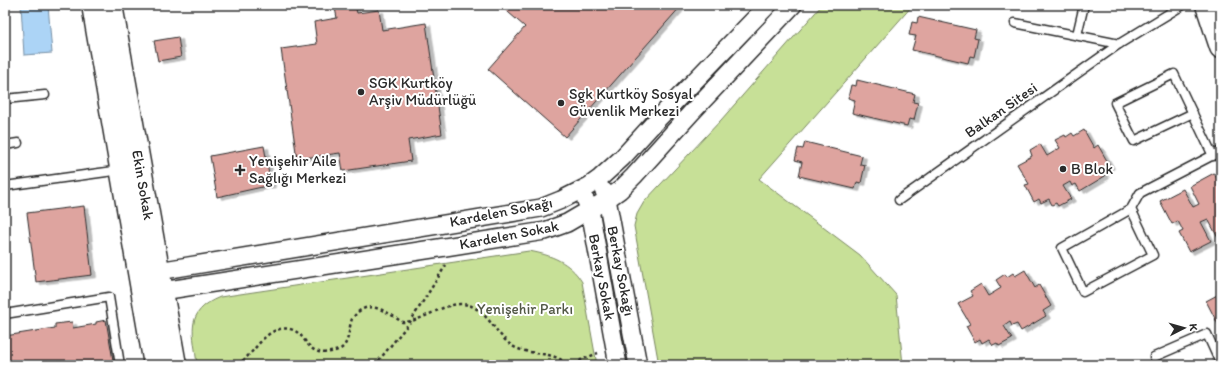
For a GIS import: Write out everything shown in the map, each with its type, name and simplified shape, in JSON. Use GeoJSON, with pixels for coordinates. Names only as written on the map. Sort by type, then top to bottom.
{"type":"FeatureCollection","features":[{"type":"Feature","properties":{"kind":"main road","name":"Ekin Sokak"},"geometry":{"type":"LineString","coordinates":[[93,5],[122,170],[154,282],[174,365]]}},
{"type":"Feature","properties":{"kind":"main road","name":"Ekin Sokak"},"geometry":{"type":"LineString","coordinates":[[111,5],[154,282],[155,365]]}},
{"type":"Feature","properties":{"kind":"main road"},"geometry":{"type":"LineString","coordinates":[[1207,5],[1221,47]]}},
{"type":"Feature","properties":{"kind":"street","name":"Kardelen Sokağı"},"geometry":{"type":"LineString","coordinates":[[154,282],[541,208],[562,200],[600,178],[622,158],[768,5]]}},
{"type":"Feature","properties":{"kind":"street","name":"Kardelen Sokak"},"geometry":{"type":"LineString","coordinates":[[154,282],[460,245],[545,231],[567,223],[620,190],[792,5]]}},
{"type":"Feature","properties":{"kind":"street","name":"Berkay Sokağı"},"geometry":{"type":"LineString","coordinates":[[600,178],[607,199],[638,365]]}},
{"type":"Feature","properties":{"kind":"street","name":"Berkay Sokak"},"geometry":{"type":"LineString","coordinates":[[582,189],[590,210],[618,365]]}},
{"type":"Feature","properties":{"kind":"lane"},"geometry":{"type":"LineString","coordinates":[[1077,35],[1084,5]]}},
{"type":"Feature","properties":{"kind":"lane","name":"Balkan Sitesi"},"geometry":{"type":"LineString","coordinates":[[899,200],[1119,44],[1183,5]]}},
{"type":"Feature","properties":{"kind":"lane"},"geometry":{"type":"LineString","coordinates":[[1015,23],[1119,44]]}},
{"type":"Feature","properties":{"kind":"lane"},"geometry":{"type":"LineString","coordinates":[[1193,113],[1134,141],[1115,103],[1174,74],[1193,113],[1213,156]]}},
{"type":"Feature","properties":{"kind":"lane"},"geometry":{"type":"LineString","coordinates":[[5,99],[45,95]]}},
{"type":"Feature","properties":{"kind":"lane"},"geometry":{"type":"LineString","coordinates":[[5,144],[18,143]]}},
{"type":"Feature","properties":{"kind":"lane"},"geometry":{"type":"LineString","coordinates":[[1131,209],[1153,255],[1083,292],[1062,248],[1131,209],[1140,193],[1221,151]]}},
{"type":"Feature","properties":{"kind":"lane"},"geometry":{"type":"LineString","coordinates":[[5,186],[122,170]]}},
{"type":"Feature","properties":{"kind":"lane"},"geometry":{"type":"LineString","coordinates":[[5,314],[109,297],[120,365]]}},
{"type":"Feature","properties":{"kind":"lane"},"geometry":{"type":"LineString","coordinates":[[1154,357],[1206,334],[1221,365]]}},
{"type":"Feature","properties":{"kind":"path"},"geometry":{"type":"LineString","coordinates":[[374,365],[410,322],[460,245]]}},
{"type":"Feature","properties":{"kind":"path"},"geometry":{"type":"LineString","coordinates":[[213,365],[236,365],[270,333],[279,330],[290,329],[297,332],[304,338],[312,351],[320,353],[338,350],[344,347],[348,339],[349,327],[353,316],[360,310],[368,307],[381,310],[394,316],[402,322],[410,322],[441,307],[462,304],[478,310],[511,345],[520,349],[557,357],[568,365]]}},
{"type":"Feature","properties":{"kind":"path"},"geometry":{"type":"LineString","coordinates":[[575,365],[591,355],[615,347]]}},
{"type":"Feature","properties":{"kind":"green space"},"geometry":{"type":"Polygon","coordinates":[[[822,5],[913,5],[759,179],[860,255],[896,295],[903,365],[659,365],[634,226],[637,214],[644,202],[721,120],[822,5]]]}},
{"type":"Feature","properties":{"kind":"green space","name":"Yenişehir Parkı"},"geometry":{"type":"Polygon","coordinates":[[[529,251],[552,257],[566,264],[582,282],[597,365],[197,365],[193,334],[196,317],[200,310],[208,303],[220,297],[529,251]]]}},
{"type":"Feature","properties":{"kind":"water"},"geometry":{"type":"Polygon","coordinates":[[[21,5],[48,5],[52,53],[24,55],[21,5]]]}},
{"type":"Feature","properties":{"kind":"building","name":"SGK Kurtköy Arşiv Müdürlüğü"},"geometry":{"type":"Polygon","coordinates":[[[355,5],[357,13],[379,10],[382,30],[426,23],[442,134],[408,140],[411,161],[343,171],[340,153],[297,159],[281,49],[317,44],[314,22],[337,18],[335,8],[355,5]]]}},
{"type":"Feature","properties":{"kind":"building","name":"Sgk Kurtköy Sosyal Güvenlik Merkezi"},"geometry":{"type":"Polygon","coordinates":[[[500,5],[682,5],[565,137],[488,69],[525,27],[500,5]]]}},
{"type":"Feature","properties":{"kind":"building"},"geometry":{"type":"Polygon","coordinates":[[[918,17],[976,30],[974,38],[978,39],[974,57],[970,56],[968,63],[912,50],[916,36],[909,35],[912,22],[917,23],[918,17]]]}},
{"type":"Feature","properties":{"kind":"building"},"geometry":{"type":"Polygon","coordinates":[[[178,37],[181,57],[158,61],[154,41],[178,37]]]}},
{"type":"Feature","properties":{"kind":"building"},"geometry":{"type":"Polygon","coordinates":[[[857,80],[915,94],[913,102],[918,103],[914,120],[909,119],[907,126],[852,113],[855,100],[848,98],[851,85],[856,86],[857,80]]]}},
{"type":"Feature","properties":{"kind":"building","name":"B Blok"},"geometry":{"type":"Polygon","coordinates":[[[1084,130],[1094,148],[1098,145],[1110,166],[1102,171],[1105,176],[1080,191],[1076,184],[1072,186],[1070,182],[1063,186],[1071,199],[1058,206],[1056,203],[1052,205],[1049,199],[1041,203],[1039,199],[1034,202],[1025,185],[1029,184],[1017,164],[1032,156],[1030,150],[1040,144],[1047,156],[1060,148],[1055,140],[1065,135],[1066,137],[1072,133],[1074,136],[1084,130]]]}},
{"type":"Feature","properties":{"kind":"building"},"geometry":{"type":"Polygon","coordinates":[[[805,142],[862,156],[860,164],[865,165],[861,183],[857,182],[855,189],[799,176],[802,162],[795,160],[798,148],[803,149],[805,142]]]}},
{"type":"Feature","properties":{"kind":"building","name":"Yenişehir Aile Sağlığı Merkezi"},"geometry":{"type":"Polygon","coordinates":[[[264,146],[271,185],[217,197],[210,156],[264,146]]]}},
{"type":"Feature","properties":{"kind":"building"},"geometry":{"type":"Polygon","coordinates":[[[1214,173],[1221,186],[1221,197],[1219,198],[1221,201],[1221,236],[1218,238],[1208,219],[1201,222],[1211,241],[1189,252],[1179,233],[1183,231],[1178,221],[1172,224],[1160,201],[1183,189],[1193,207],[1199,204],[1190,186],[1214,173]]]}},
{"type":"Feature","properties":{"kind":"building"},"geometry":{"type":"Polygon","coordinates":[[[84,206],[92,275],[36,282],[27,213],[84,206]]]}},
{"type":"Feature","properties":{"kind":"building"},"geometry":{"type":"Polygon","coordinates":[[[1025,270],[1035,288],[1039,285],[1051,306],[1043,311],[1046,316],[1021,331],[1017,324],[1012,326],[1010,322],[1004,326],[1012,339],[999,346],[997,343],[993,345],[989,339],[982,343],[980,339],[975,342],[966,326],[970,324],[958,304],[973,296],[970,291],[981,284],[988,296],[1001,288],[996,280],[1005,274],[1007,277],[1013,273],[1015,276],[1025,270]]]}},
{"type":"Feature","properties":{"kind":"building"},"geometry":{"type":"Polygon","coordinates":[[[1221,293],[1221,330],[1206,301],[1221,293]]]}},
{"type":"Feature","properties":{"kind":"building"},"geometry":{"type":"Polygon","coordinates":[[[106,320],[113,360],[86,365],[5,365],[5,336],[55,328],[55,324],[72,322],[73,328],[96,324],[96,322],[106,320]]]}},
{"type":"Feature","properties":{"kind":"building"},"geometry":{"type":"Polygon","coordinates":[[[1099,361],[1100,365],[1084,365],[1099,361]]]}},
{"type":"Feature","properties":{"kind":"place","name":"SGK Kurtköy Arşiv Müdürlüğü"},"geometry":{"type":"Point","coordinates":[361,92]}},
{"type":"Feature","properties":{"kind":"place","name":"Sgk Kurtköy Sosyal Güvenlik Merkezi"},"geometry":{"type":"Point","coordinates":[561,103]}},
{"type":"Feature","properties":{"kind":"place","name":"B Blok"},"geometry":{"type":"Point","coordinates":[1063,169]}},
{"type":"Feature","properties":{"kind":"place","name":"Yenişehir Aile Sağlığı Merkezi"},"geometry":{"type":"Point","coordinates":[240,170]}}]}
